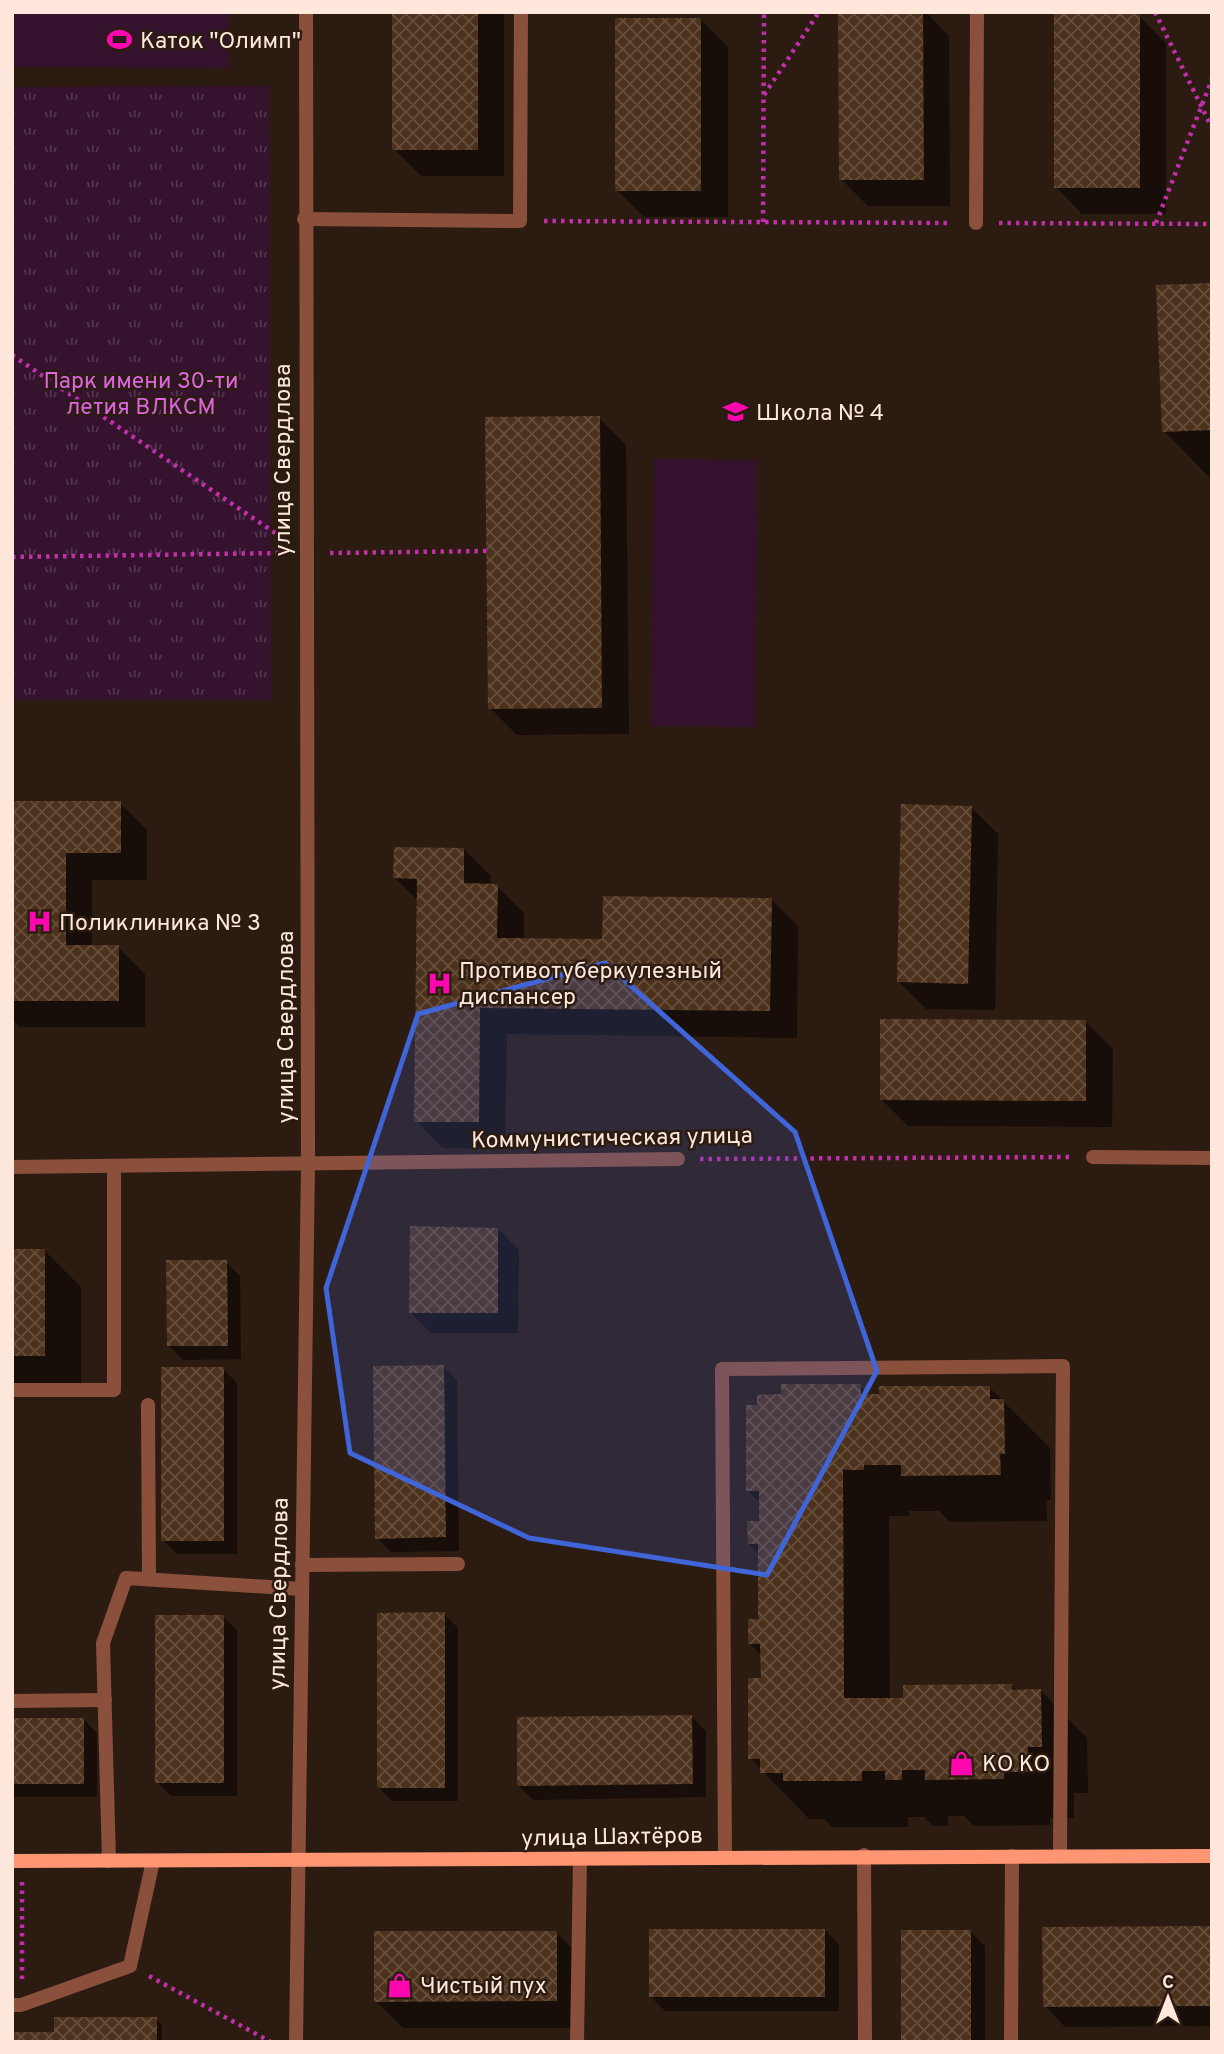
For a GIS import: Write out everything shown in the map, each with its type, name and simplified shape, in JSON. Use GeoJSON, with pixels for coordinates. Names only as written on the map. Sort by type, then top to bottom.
{"type":"FeatureCollection","features":[{"type":"Feature","properties":{"kind":"street","name":"улица Свердлова"},"geometry":{"type":"LineString","coordinates":[[296,2042],[296,1861],[308,1163],[304,219],[306,12]]}},
{"type":"Feature","properties":{"kind":"street"},"geometry":{"type":"LineString","coordinates":[[304,219],[520,221],[521,12]]}},
{"type":"Feature","properties":{"kind":"street"},"geometry":{"type":"LineString","coordinates":[[976,223],[977,12]]}},
{"type":"Feature","properties":{"kind":"street"},"geometry":{"type":"LineString","coordinates":[[1093,1157],[1212,1158]]}},
{"type":"Feature","properties":{"kind":"street","name":"Коммунистическая улица"},"geometry":{"type":"LineString","coordinates":[[12,1167],[678,1159]]}},
{"type":"Feature","properties":{"kind":"street"},"geometry":{"type":"LineString","coordinates":[[12,1390],[114,1390],[114,1166]]}},
{"type":"Feature","properties":{"kind":"street"},"geometry":{"type":"LineString","coordinates":[[725,1857],[722,1369],[1063,1366],[1060,1856]]}},
{"type":"Feature","properties":{"kind":"street"},"geometry":{"type":"LineString","coordinates":[[148,1405],[149,1580]]}},
{"type":"Feature","properties":{"kind":"street"},"geometry":{"type":"LineString","coordinates":[[302,1565],[458,1564]]}},
{"type":"Feature","properties":{"kind":"street"},"geometry":{"type":"LineString","coordinates":[[109,1861],[103,1643],[126,1578],[301,1589]]}},
{"type":"Feature","properties":{"kind":"street"},"geometry":{"type":"LineString","coordinates":[[12,1701],[105,1700]]}},
{"type":"Feature","properties":{"kind":"street"},"geometry":{"type":"LineString","coordinates":[[864,1855],[864,2042]]}},
{"type":"Feature","properties":{"kind":"street","name":"улица Шахтёров"},"geometry":{"type":"LineString","coordinates":[[17,1861],[864,1855],[1212,1856]]}},
{"type":"Feature","properties":{"kind":"street"},"geometry":{"type":"LineString","coordinates":[[1011,2042],[1012,1856]]}},
{"type":"Feature","properties":{"kind":"street"},"geometry":{"type":"LineString","coordinates":[[577,2042],[580,1859]]}},
{"type":"Feature","properties":{"kind":"street"},"geometry":{"type":"LineString","coordinates":[[17,2005],[130,1966],[152,1861]]}},
{"type":"Feature","properties":{"kind":"path"},"geometry":{"type":"LineString","coordinates":[[763,222],[764,12]]}},
{"type":"Feature","properties":{"kind":"path"},"geometry":{"type":"LineString","coordinates":[[763,96],[819,12]]}},
{"type":"Feature","properties":{"kind":"path"},"geometry":{"type":"LineString","coordinates":[[1155,12],[1212,128]]}},
{"type":"Feature","properties":{"kind":"path"},"geometry":{"type":"LineString","coordinates":[[1156,223],[1212,79]]}},
{"type":"Feature","properties":{"kind":"path"},"geometry":{"type":"LineString","coordinates":[[520,221],[1212,224]]}},
{"type":"Feature","properties":{"kind":"path"},"geometry":{"type":"LineString","coordinates":[[12,355],[306,553]]}},
{"type":"Feature","properties":{"kind":"path"},"geometry":{"type":"LineString","coordinates":[[12,557],[487,551]]}},
{"type":"Feature","properties":{"kind":"path","name":"Коммунистическая улица"},"geometry":{"type":"LineString","coordinates":[[678,1159],[1093,1157]]}},
{"type":"Feature","properties":{"kind":"path"},"geometry":{"type":"LineString","coordinates":[[17,1861],[17,2005]]}},
{"type":"Feature","properties":{"kind":"path"},"geometry":{"type":"LineString","coordinates":[[130,1966],[271,2042]]}},
{"type":"Feature","properties":{"kind":"highlighted area"},"geometry":{"type":"Polygon","coordinates":[[[605,963],[795,1132],[877,1371],[767,1575],[529,1538],[350,1453],[326,1288],[418,1014],[605,963]]]}},
{"type":"Feature","properties":{"kind":"green space","name":"Каток \"Олимп\""},"geometry":{"type":"Polygon","coordinates":[[[12,12],[229,12],[229,68],[12,67],[12,12]]]}},
{"type":"Feature","properties":{"kind":"green space","name":"Парк имени 30-ти летия ВЛКСМ"},"geometry":{"type":"Polygon","coordinates":[[[269,86],[271,700],[12,700],[12,87],[269,86]]]}},
{"type":"Feature","properties":{"kind":"green space"},"geometry":{"type":"Polygon","coordinates":[[[654,459],[757,460],[755,727],[651,726],[654,459]]]}},
{"type":"Feature","properties":{"kind":"building"},"geometry":{"type":"Polygon","coordinates":[[[392,12],[478,12],[478,150],[392,150],[392,12]]]}},
{"type":"Feature","properties":{"kind":"building"},"geometry":{"type":"Polygon","coordinates":[[[838,12],[923,12],[924,180],[839,180],[838,12]]]}},
{"type":"Feature","properties":{"kind":"building"},"geometry":{"type":"Polygon","coordinates":[[[1054,14],[1140,14],[1140,188],[1054,188],[1054,14]]]}},
{"type":"Feature","properties":{"kind":"building"},"geometry":{"type":"Polygon","coordinates":[[[615,18],[701,18],[701,191],[615,191],[615,18]]]}},
{"type":"Feature","properties":{"kind":"building"},"geometry":{"type":"Polygon","coordinates":[[[1212,283],[1212,430],[1162,432],[1156,285],[1212,283]]]}},
{"type":"Feature","properties":{"kind":"building"},"geometry":{"type":"Polygon","coordinates":[[[600,416],[602,708],[488,709],[485,417],[600,416]]]}},
{"type":"Feature","properties":{"kind":"building","name":"Поликлиника № 3"},"geometry":{"type":"Polygon","coordinates":[[[12,801],[121,801],[121,853],[66,853],[66,945],[119,945],[119,1001],[12,1001],[12,801]]]}},
{"type":"Feature","properties":{"kind":"building"},"geometry":{"type":"Polygon","coordinates":[[[901,804],[972,806],[968,984],[897,982],[901,804]]]}},
{"type":"Feature","properties":{"kind":"building"},"geometry":{"type":"Polygon","coordinates":[[[394,847],[464,848],[464,883],[498,884],[497,938],[602,939],[603,896],[772,898],[770,1011],[480,1008],[479,1122],[414,1122],[417,879],[393,878],[394,847]]]}},
{"type":"Feature","properties":{"kind":"building"},"geometry":{"type":"Polygon","coordinates":[[[880,1019],[1086,1020],[1086,1101],[880,1100],[880,1019]]]}},
{"type":"Feature","properties":{"kind":"building"},"geometry":{"type":"Polygon","coordinates":[[[410,1226],[498,1228],[498,1313],[409,1313],[410,1226]]]}},
{"type":"Feature","properties":{"kind":"building"},"geometry":{"type":"Polygon","coordinates":[[[12,1249],[45,1249],[45,1356],[12,1356],[12,1249]]]}},
{"type":"Feature","properties":{"kind":"building"},"geometry":{"type":"Polygon","coordinates":[[[166,1260],[227,1260],[228,1346],[167,1346],[166,1260]]]}},
{"type":"Feature","properties":{"kind":"building"},"geometry":{"type":"Polygon","coordinates":[[[444,1365],[446,1537],[375,1539],[373,1366],[444,1365]]]}},
{"type":"Feature","properties":{"kind":"building"},"geometry":{"type":"Polygon","coordinates":[[[161,1367],[224,1367],[224,1541],[161,1541],[161,1367]]]}},
{"type":"Feature","properties":{"kind":"building"},"geometry":{"type":"Polygon","coordinates":[[[781,1384],[861,1384],[861,1394],[879,1394],[879,1386],[990,1386],[990,1399],[1004,1399],[1005,1454],[1000,1454],[1001,1475],[901,1476],[901,1465],[864,1465],[864,1470],[843,1470],[844,1698],[903,1698],[903,1685],[1012,1684],[1012,1690],[1041,1689],[1042,1747],[1028,1747],[1028,1772],[1004,1772],[1004,1779],[925,1780],[925,1770],[902,1770],[902,1780],[885,1780],[885,1771],[862,1771],[862,1781],[783,1781],[783,1773],[760,1773],[760,1759],[748,1759],[748,1678],[761,1678],[760,1644],[748,1644],[748,1619],[758,1619],[758,1544],[748,1544],[747,1521],[759,1521],[759,1491],[746,1491],[746,1405],[757,1405],[757,1395],[781,1394],[781,1384]]]}},
{"type":"Feature","properties":{"kind":"building"},"geometry":{"type":"Polygon","coordinates":[[[445,1612],[445,1788],[377,1788],[377,1613],[445,1612]]]}},
{"type":"Feature","properties":{"kind":"building"},"geometry":{"type":"Polygon","coordinates":[[[155,1615],[224,1615],[224,1783],[155,1783],[155,1615]]]}},
{"type":"Feature","properties":{"kind":"building"},"geometry":{"type":"Polygon","coordinates":[[[692,1715],[693,1784],[517,1786],[517,1717],[692,1715]]]}},
{"type":"Feature","properties":{"kind":"building"},"geometry":{"type":"Polygon","coordinates":[[[12,1718],[84,1718],[84,1784],[12,1784],[12,1718]]]}},
{"type":"Feature","properties":{"kind":"building"},"geometry":{"type":"Polygon","coordinates":[[[1212,1926],[1212,2006],[1043,2007],[1042,1927],[1212,1926]]]}},
{"type":"Feature","properties":{"kind":"building"},"geometry":{"type":"Polygon","coordinates":[[[649,1929],[825,1929],[825,1997],[649,1997],[649,1929]]]}},
{"type":"Feature","properties":{"kind":"building"},"geometry":{"type":"Polygon","coordinates":[[[901,1930],[971,1930],[971,2042],[901,2042],[901,1930]]]}},
{"type":"Feature","properties":{"kind":"building"},"geometry":{"type":"Polygon","coordinates":[[[374,1931],[557,1931],[557,2001],[374,2002],[374,1931]]]}},
{"type":"Feature","properties":{"kind":"building"},"geometry":{"type":"Polygon","coordinates":[[[54,2017],[157,2017],[157,2042],[12,2042],[12,2032],[54,2032],[54,2017]]]}},
{"type":"Feature","properties":{"kind":"place","name":"Каток \"Олимп\""},"geometry":{"type":"Point","coordinates":[120,40]}},
{"type":"Feature","properties":{"kind":"place","name":"Школа № 4"},"geometry":{"type":"Point","coordinates":[736,412]}},
{"type":"Feature","properties":{"kind":"place","name":"Поликлиника № 3"},"geometry":{"type":"Point","coordinates":[39,922]}},
{"type":"Feature","properties":{"kind":"place","name":"Противотуберкулезный диспансер"},"geometry":{"type":"Point","coordinates":[439,983]}},
{"type":"Feature","properties":{"kind":"place","name":"КО КО"},"geometry":{"type":"Point","coordinates":[962,1763]}},
{"type":"Feature","properties":{"kind":"place","name":"Чистый пух"},"geometry":{"type":"Point","coordinates":[400,1985]}}]}
